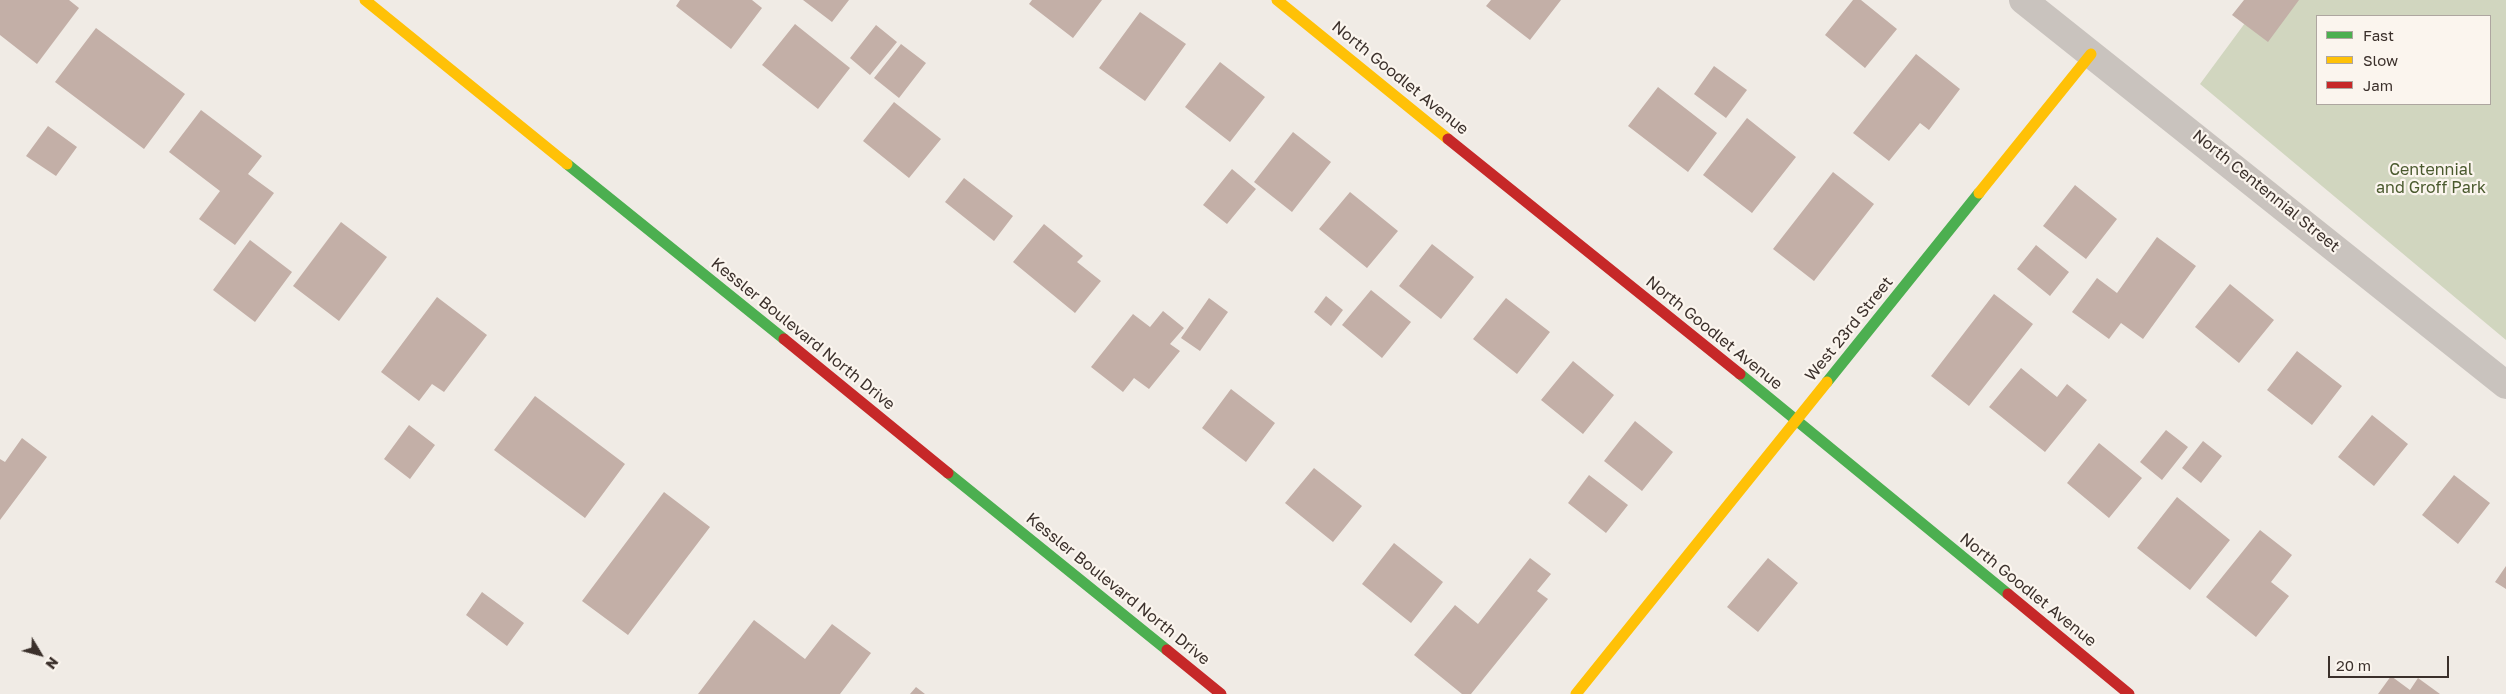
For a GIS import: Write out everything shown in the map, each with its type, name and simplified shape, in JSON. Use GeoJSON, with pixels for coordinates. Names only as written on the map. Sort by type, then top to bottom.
{"type":"FeatureCollection","features":[{"type":"Feature","properties":{"kind":"street","name":"Kessler Boulevard North Drive"},"geometry":{"type":"LineString","coordinates":[[365,0],[1221,694]]}},
{"type":"Feature","properties":{"kind":"street","name":"North Goodlet Avenue"},"geometry":{"type":"LineString","coordinates":[[1277,0],[1796,420],[2129,694]]}},
{"type":"Feature","properties":{"kind":"street","name":"North Centennial Street"},"geometry":{"type":"LineString","coordinates":[[2024,0],[2192,132],[2506,385]]}},
{"type":"Feature","properties":{"kind":"street","name":"West 23rd Street"},"geometry":{"type":"LineString","coordinates":[[1576,694],[2091,54]]}},
{"type":"Feature","properties":{"kind":"green space","name":"Centennial and Groff Park"},"geometry":{"type":"Polygon","coordinates":[[[2262,0],[2506,0],[2506,340],[2200,84],[2262,0]]]}},
{"type":"Feature","properties":{"kind":"building"},"geometry":{"type":"Polygon","coordinates":[[[0,0],[69,0],[79,8],[37,64],[0,35],[0,0]]]}},
{"type":"Feature","properties":{"kind":"building"},"geometry":{"type":"Polygon","coordinates":[[[680,0],[752,0],[762,8],[731,49],[676,6],[680,0]]]}},
{"type":"Feature","properties":{"kind":"building"},"geometry":{"type":"Polygon","coordinates":[[[803,0],[849,0],[832,22],[803,0]]]}},
{"type":"Feature","properties":{"kind":"building"},"geometry":{"type":"Polygon","coordinates":[[[1032,0],[1102,0],[1073,38],[1029,4],[1032,0]]]}},
{"type":"Feature","properties":{"kind":"building"},"geometry":{"type":"Polygon","coordinates":[[[1491,0],[1561,0],[1530,40],[1486,6],[1491,0]]]}},
{"type":"Feature","properties":{"kind":"building"},"geometry":{"type":"Polygon","coordinates":[[[1853,0],[1861,0],[1897,29],[1865,68],[1825,35],[1853,0]]]}},
{"type":"Feature","properties":{"kind":"building"},"geometry":{"type":"Polygon","coordinates":[[[2244,0],[2299,0],[2268,42],[2232,15],[2244,0]]]}},
{"type":"Feature","properties":{"kind":"building"},"geometry":{"type":"Polygon","coordinates":[[[1140,12],[1186,44],[1145,101],[1099,68],[1140,12]]]}},
{"type":"Feature","properties":{"kind":"building"},"geometry":{"type":"Polygon","coordinates":[[[795,24],[850,68],[818,109],[762,65],[795,24]]]}},
{"type":"Feature","properties":{"kind":"building"},"geometry":{"type":"Polygon","coordinates":[[[876,25],[897,42],[870,75],[850,58],[876,25]]]}},
{"type":"Feature","properties":{"kind":"building"},"geometry":{"type":"Polygon","coordinates":[[[96,28],[185,94],[144,149],[55,82],[96,28]]]}},
{"type":"Feature","properties":{"kind":"building"},"geometry":{"type":"Polygon","coordinates":[[[901,44],[926,63],[899,98],[874,78],[901,44]]]}},
{"type":"Feature","properties":{"kind":"building"},"geometry":{"type":"Polygon","coordinates":[[[1916,54],[1960,89],[1929,130],[1920,123],[1889,161],[1853,133],[1916,54]]]}},
{"type":"Feature","properties":{"kind":"building"},"geometry":{"type":"Polygon","coordinates":[[[1220,62],[1265,97],[1230,142],[1185,107],[1220,62]]]}},
{"type":"Feature","properties":{"kind":"building"},"geometry":{"type":"Polygon","coordinates":[[[1714,66],[1747,90],[1726,118],[1694,94],[1714,66]]]}},
{"type":"Feature","properties":{"kind":"building"},"geometry":{"type":"Polygon","coordinates":[[[1658,87],[1717,133],[1688,172],[1628,126],[1658,87]]]}},
{"type":"Feature","properties":{"kind":"building"},"geometry":{"type":"Polygon","coordinates":[[[894,102],[941,139],[909,178],[863,141],[894,102]]]}},
{"type":"Feature","properties":{"kind":"building"},"geometry":{"type":"Polygon","coordinates":[[[201,110],[262,156],[248,174],[274,193],[235,245],[199,219],[220,191],[169,152],[201,110]]]}},
{"type":"Feature","properties":{"kind":"building"},"geometry":{"type":"Polygon","coordinates":[[[1747,118],[1796,157],[1752,213],[1703,175],[1747,118]]]}},
{"type":"Feature","properties":{"kind":"building"},"geometry":{"type":"Polygon","coordinates":[[[48,126],[77,147],[56,176],[26,156],[48,126]]]}},
{"type":"Feature","properties":{"kind":"building"},"geometry":{"type":"Polygon","coordinates":[[[1293,132],[1331,162],[1292,212],[1254,182],[1293,132]]]}},
{"type":"Feature","properties":{"kind":"building"},"geometry":{"type":"Polygon","coordinates":[[[1232,169],[1256,189],[1227,224],[1203,205],[1232,169]]]}},
{"type":"Feature","properties":{"kind":"building"},"geometry":{"type":"Polygon","coordinates":[[[1833,172],[1874,204],[1814,281],[1773,249],[1833,172]]]}},
{"type":"Feature","properties":{"kind":"building"},"geometry":{"type":"Polygon","coordinates":[[[964,178],[1013,216],[994,241],[945,202],[964,178]]]}},
{"type":"Feature","properties":{"kind":"building"},"geometry":{"type":"Polygon","coordinates":[[[2075,185],[2117,219],[2086,259],[2043,226],[2075,185]]]}},
{"type":"Feature","properties":{"kind":"building"},"geometry":{"type":"Polygon","coordinates":[[[1350,192],[1398,231],[1367,268],[1319,229],[1350,192]]]}},
{"type":"Feature","properties":{"kind":"building"},"geometry":{"type":"Polygon","coordinates":[[[341,222],[387,257],[339,321],[293,286],[341,222]]]}},
{"type":"Feature","properties":{"kind":"building"},"geometry":{"type":"Polygon","coordinates":[[[1044,224],[1083,256],[1077,262],[1101,281],[1075,313],[1013,262],[1044,224]]]}},
{"type":"Feature","properties":{"kind":"building"},"geometry":{"type":"Polygon","coordinates":[[[2157,237],[2196,266],[2143,339],[2121,323],[2109,339],[2072,312],[2097,278],[2117,293],[2157,237]]]}},
{"type":"Feature","properties":{"kind":"building"},"geometry":{"type":"Polygon","coordinates":[[[250,240],[292,272],[255,322],[213,290],[250,240]]]}},
{"type":"Feature","properties":{"kind":"building"},"geometry":{"type":"Polygon","coordinates":[[[1432,244],[1474,277],[1441,319],[1399,286],[1432,244]]]}},
{"type":"Feature","properties":{"kind":"building"},"geometry":{"type":"Polygon","coordinates":[[[2036,245],[2069,272],[2050,296],[2017,269],[2036,245]]]}},
{"type":"Feature","properties":{"kind":"building"},"geometry":{"type":"Polygon","coordinates":[[[2230,284],[2274,320],[2239,363],[2195,327],[2230,284]]]}},
{"type":"Feature","properties":{"kind":"building"},"geometry":{"type":"Polygon","coordinates":[[[1371,290],[1411,322],[1382,358],[1342,325],[1371,290]]]}},
{"type":"Feature","properties":{"kind":"building"},"geometry":{"type":"Polygon","coordinates":[[[1994,294],[2033,324],[1969,406],[1931,376],[1994,294]]]}},
{"type":"Feature","properties":{"kind":"building"},"geometry":{"type":"Polygon","coordinates":[[[1326,296],[1343,310],[1331,326],[1314,312],[1326,296]]]}},
{"type":"Feature","properties":{"kind":"building"},"geometry":{"type":"Polygon","coordinates":[[[437,297],[487,335],[444,392],[432,384],[419,401],[381,372],[437,297]]]}},
{"type":"Feature","properties":{"kind":"building"},"geometry":{"type":"Polygon","coordinates":[[[1209,298],[1228,312],[1200,351],[1181,338],[1209,298]]]}},
{"type":"Feature","properties":{"kind":"building"},"geometry":{"type":"Polygon","coordinates":[[[1506,298],[1550,332],[1517,374],[1473,339],[1506,298]]]}},
{"type":"Feature","properties":{"kind":"building"},"geometry":{"type":"Polygon","coordinates":[[[1163,311],[1184,328],[1170,344],[1180,351],[1149,389],[1134,378],[1123,392],[1091,367],[1133,314],[1150,327],[1163,311]]]}},
{"type":"Feature","properties":{"kind":"building"},"geometry":{"type":"Polygon","coordinates":[[[2297,351],[2342,386],[2312,425],[2267,390],[2297,351]]]}},
{"type":"Feature","properties":{"kind":"building"},"geometry":{"type":"Polygon","coordinates":[[[1573,361],[1614,395],[1583,434],[1541,400],[1573,361]]]}},
{"type":"Feature","properties":{"kind":"building"},"geometry":{"type":"Polygon","coordinates":[[[2021,368],[2057,397],[2067,384],[2087,400],[2045,452],[1989,407],[2021,368]]]}},
{"type":"Feature","properties":{"kind":"building"},"geometry":{"type":"Polygon","coordinates":[[[1231,389],[1275,423],[1246,462],[1202,428],[1231,389]]]}},
{"type":"Feature","properties":{"kind":"building"},"geometry":{"type":"Polygon","coordinates":[[[535,396],[625,464],[585,518],[494,450],[535,396]]]}},
{"type":"Feature","properties":{"kind":"building"},"geometry":{"type":"Polygon","coordinates":[[[2372,415],[2408,444],[2374,486],[2338,457],[2372,415]]]}},
{"type":"Feature","properties":{"kind":"building"},"geometry":{"type":"Polygon","coordinates":[[[1635,421],[1673,452],[1642,491],[1604,461],[1635,421]]]}},
{"type":"Feature","properties":{"kind":"building"},"geometry":{"type":"Polygon","coordinates":[[[409,425],[435,445],[410,479],[384,459],[409,425]]]}},
{"type":"Feature","properties":{"kind":"building"},"geometry":{"type":"Polygon","coordinates":[[[2166,430],[2188,447],[2162,480],[2140,462],[2166,430]]]}},
{"type":"Feature","properties":{"kind":"building"},"geometry":{"type":"Polygon","coordinates":[[[22,438],[47,457],[0,520],[0,459],[5,462],[22,438]]]}},
{"type":"Feature","properties":{"kind":"building"},"geometry":{"type":"Polygon","coordinates":[[[2203,441],[2222,456],[2201,483],[2182,468],[2203,441]]]}},
{"type":"Feature","properties":{"kind":"building"},"geometry":{"type":"Polygon","coordinates":[[[2099,443],[2142,478],[2109,518],[2067,483],[2099,443]]]}},
{"type":"Feature","properties":{"kind":"building"},"geometry":{"type":"Polygon","coordinates":[[[1314,468],[1362,506],[1333,542],[1285,503],[1314,468]]]}},
{"type":"Feature","properties":{"kind":"building"},"geometry":{"type":"Polygon","coordinates":[[[1589,475],[1628,505],[1606,533],[1568,503],[1589,475]]]}},
{"type":"Feature","properties":{"kind":"building"},"geometry":{"type":"Polygon","coordinates":[[[2454,475],[2490,503],[2458,544],[2422,515],[2454,475]]]}},
{"type":"Feature","properties":{"kind":"building"},"geometry":{"type":"Polygon","coordinates":[[[664,492],[710,527],[628,635],[582,601],[664,492]]]}},
{"type":"Feature","properties":{"kind":"building"},"geometry":{"type":"Polygon","coordinates":[[[2177,497],[2230,540],[2190,590],[2137,548],[2177,497]]]}},
{"type":"Feature","properties":{"kind":"building"},"geometry":{"type":"Polygon","coordinates":[[[2260,530],[2292,555],[2271,582],[2289,596],[2256,637],[2206,597],[2260,530]]]}},
{"type":"Feature","properties":{"kind":"building"},"geometry":{"type":"Polygon","coordinates":[[[1394,543],[1443,582],[1411,623],[1362,584],[1394,543]]]}},
{"type":"Feature","properties":{"kind":"building"},"geometry":{"type":"Polygon","coordinates":[[[1530,558],[1551,574],[1537,591],[1548,599],[1471,694],[1462,694],[1414,655],[1455,605],[1478,624],[1530,558]]]}},
{"type":"Feature","properties":{"kind":"building"},"geometry":{"type":"Polygon","coordinates":[[[1768,558],[1798,583],[1758,632],[1727,607],[1768,558]]]}},
{"type":"Feature","properties":{"kind":"building"},"geometry":{"type":"Polygon","coordinates":[[[2506,566],[2506,589],[2495,582],[2506,566]]]}},
{"type":"Feature","properties":{"kind":"building"},"geometry":{"type":"Polygon","coordinates":[[[482,592],[524,623],[507,646],[466,615],[482,592]]]}},
{"type":"Feature","properties":{"kind":"building"},"geometry":{"type":"Polygon","coordinates":[[[754,620],[805,659],[832,624],[871,653],[840,694],[698,694],[754,620]]]}},
{"type":"Feature","properties":{"kind":"building"},"geometry":{"type":"Polygon","coordinates":[[[2391,676],[2410,690],[2418,678],[2440,694],[2378,694],[2391,676]]]}},
{"type":"Feature","properties":{"kind":"building"},"geometry":{"type":"Polygon","coordinates":[[[916,687],[925,694],[910,694],[916,687]]]}},
{"type":"Feature","properties":{"kind":"traffic: fast"},"geometry":{"type":"LineString","coordinates":[[567,164],[784,339]]}},
{"type":"Feature","properties":{"kind":"traffic: fast"},"geometry":{"type":"LineString","coordinates":[[1827,382],[1979,193]]}},
{"type":"Feature","properties":{"kind":"traffic: fast"},"geometry":{"type":"LineString","coordinates":[[1740,374],[2008,594]]}},
{"type":"Feature","properties":{"kind":"traffic: fast"},"geometry":{"type":"LineString","coordinates":[[948,473],[1167,650]]}},
{"type":"Feature","properties":{"kind":"traffic: slow"},"geometry":{"type":"LineString","coordinates":[[365,0],[567,164]]}},
{"type":"Feature","properties":{"kind":"traffic: slow"},"geometry":{"type":"LineString","coordinates":[[1277,0],[1448,139]]}},
{"type":"Feature","properties":{"kind":"traffic: slow"},"geometry":{"type":"LineString","coordinates":[[1979,193],[2091,54]]}},
{"type":"Feature","properties":{"kind":"traffic: slow"},"geometry":{"type":"LineString","coordinates":[[1576,694],[1827,382]]}},
{"type":"Feature","properties":{"kind":"traffic: jam"},"geometry":{"type":"LineString","coordinates":[[1448,139],[1740,374]]}},
{"type":"Feature","properties":{"kind":"traffic: jam"},"geometry":{"type":"LineString","coordinates":[[784,339],[948,473]]}},
{"type":"Feature","properties":{"kind":"traffic: jam"},"geometry":{"type":"LineString","coordinates":[[2008,594],[2129,694]]}},
{"type":"Feature","properties":{"kind":"traffic: jam"},"geometry":{"type":"LineString","coordinates":[[1167,650],[1221,694]]}}]}
